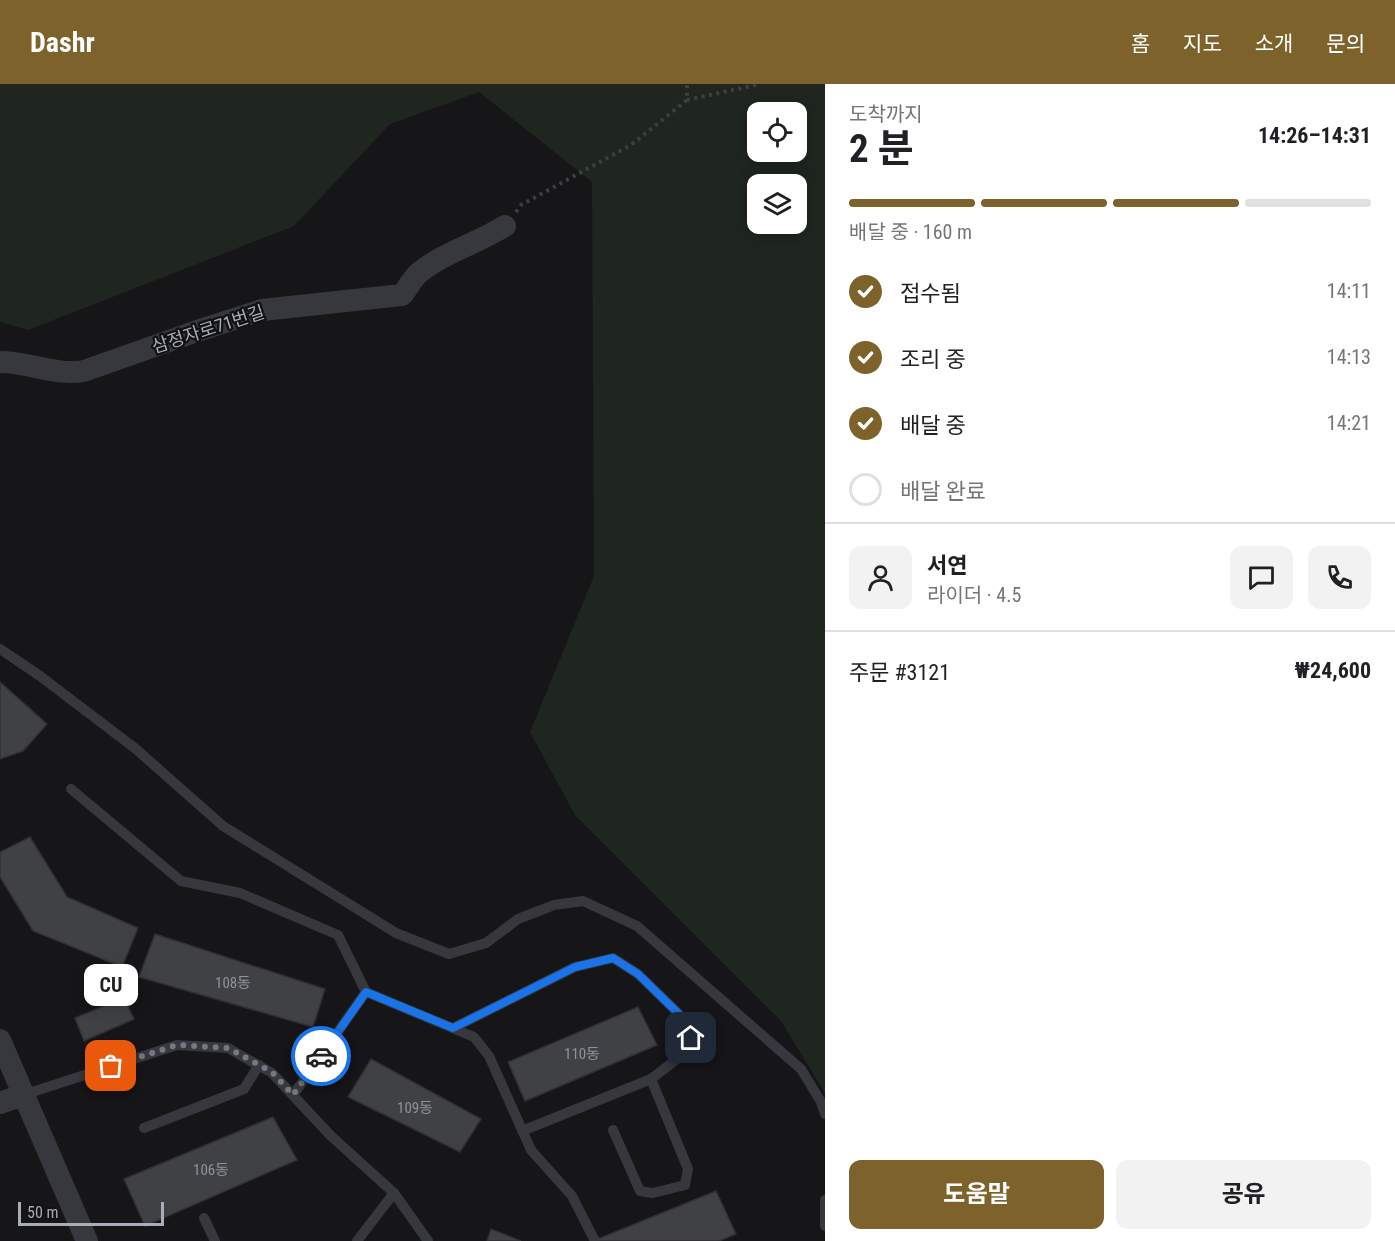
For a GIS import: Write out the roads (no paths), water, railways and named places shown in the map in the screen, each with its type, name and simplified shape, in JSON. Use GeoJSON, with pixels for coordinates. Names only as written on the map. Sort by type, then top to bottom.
{"type":"FeatureCollection","features":[{"type":"Feature","properties":{"kind":"street","name":"삼정자로71번길"},"geometry":{"type":"LineString","coordinates":[[0,362],[18,362],[69,374],[84,371],[262,310],[402,295],[419,273],[505,226]]}},
{"type":"Feature","properties":{"kind":"street"},"geometry":{"type":"LineString","coordinates":[[0,1040],[87,1241]]}},
{"type":"Feature","properties":{"kind":"street"},"geometry":{"type":"LineString","coordinates":[[0,1103],[23,1095]]}},
{"type":"Feature","properties":{"kind":"lane"},"geometry":{"type":"LineString","coordinates":[[0,649],[40,676],[136,749],[222,826],[396,933],[449,954],[486,943],[518,919],[554,905],[583,901],[637,926],[801,1069],[821,1102],[825,1114]]}},
{"type":"Feature","properties":{"kind":"lane"},"geometry":{"type":"LineString","coordinates":[[71,789],[181,882],[240,892],[338,935],[366,992],[474,1036],[489,1056],[531,1150],[572,1196],[595,1241]]}},
{"type":"Feature","properties":{"kind":"lane"},"geometry":{"type":"LineString","coordinates":[[453,1028],[575,967],[613,958],[638,974],[679,1014],[691,1038],[681,1056],[651,1079],[522,1131]]}},
{"type":"Feature","properties":{"kind":"lane"},"geometry":{"type":"LineString","coordinates":[[293,1095],[366,992]]}},
{"type":"Feature","properties":{"kind":"lane"},"geometry":{"type":"LineString","coordinates":[[23,1095],[177,1045],[228,1048],[272,1072],[331,1136],[394,1193],[428,1241]]}},
{"type":"Feature","properties":{"kind":"lane"},"geometry":{"type":"LineString","coordinates":[[144,1128],[244,1089],[259,1065]]}},
{"type":"Feature","properties":{"kind":"lane"},"geometry":{"type":"LineString","coordinates":[[613,1131],[640,1191],[653,1193],[685,1185],[688,1169],[651,1079]]}},
{"type":"Feature","properties":{"kind":"lane"},"geometry":{"type":"LineString","coordinates":[[357,1241],[394,1193]]}},
{"type":"Feature","properties":{"kind":"lane"},"geometry":{"type":"LineString","coordinates":[[825,1200],[825,1226]]}},
{"type":"Feature","properties":{"kind":"lane"},"geometry":{"type":"LineString","coordinates":[[204,1218],[215,1241]]}},
{"type":"Feature","properties":{"kind":"place","name":"CU"},"geometry":{"type":"Point","coordinates":[111,1066]}}]}
